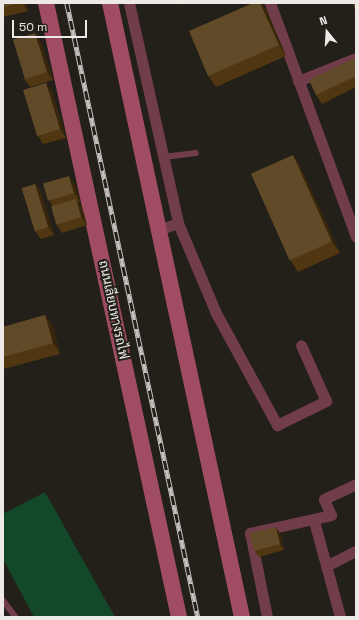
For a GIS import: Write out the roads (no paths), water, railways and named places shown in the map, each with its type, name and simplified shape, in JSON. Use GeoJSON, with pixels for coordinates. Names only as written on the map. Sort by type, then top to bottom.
{"type":"FeatureCollection","features":[{"type":"Feature","properties":{"kind":"street","name":"ถนนเลียบทางรถไฟ"},"geometry":{"type":"LineString","coordinates":[[46,3],[179,617]]}},
{"type":"Feature","properties":{"kind":"street"},"geometry":{"type":"LineString","coordinates":[[110,3],[242,617]]}},
{"type":"Feature","properties":{"kind":"street"},"geometry":{"type":"LineString","coordinates":[[129,3],[178,223],[216,313],[277,425],[326,401],[301,345]]}},
{"type":"Feature","properties":{"kind":"street"},"geometry":{"type":"LineString","coordinates":[[270,3],[298,80],[353,218],[356,237]]}},
{"type":"Feature","properties":{"kind":"street"},"geometry":{"type":"LineString","coordinates":[[298,80],[356,58]]}},
{"type":"Feature","properties":{"kind":"street"},"geometry":{"type":"LineString","coordinates":[[158,230],[178,223]]}},
{"type":"Feature","properties":{"kind":"street"},"geometry":{"type":"LineString","coordinates":[[267,617],[250,533],[314,521],[331,515],[324,500],[356,484]]}},
{"type":"Feature","properties":{"kind":"street"},"geometry":{"type":"LineString","coordinates":[[314,521],[340,617]]}},
{"type":"Feature","properties":{"kind":"street"},"geometry":{"type":"LineString","coordinates":[[326,566],[356,551]]}},
{"type":"Feature","properties":{"kind":"lane"},"geometry":{"type":"LineString","coordinates":[[164,158],[196,153]]}},
{"type":"Feature","properties":{"kind":"lane"},"geometry":{"type":"LineString","coordinates":[[3,600],[16,617]]}},
{"type":"Feature","properties":{"kind":"railway"},"geometry":{"type":"LineString","coordinates":[[67,3],[198,617]]}}]}
